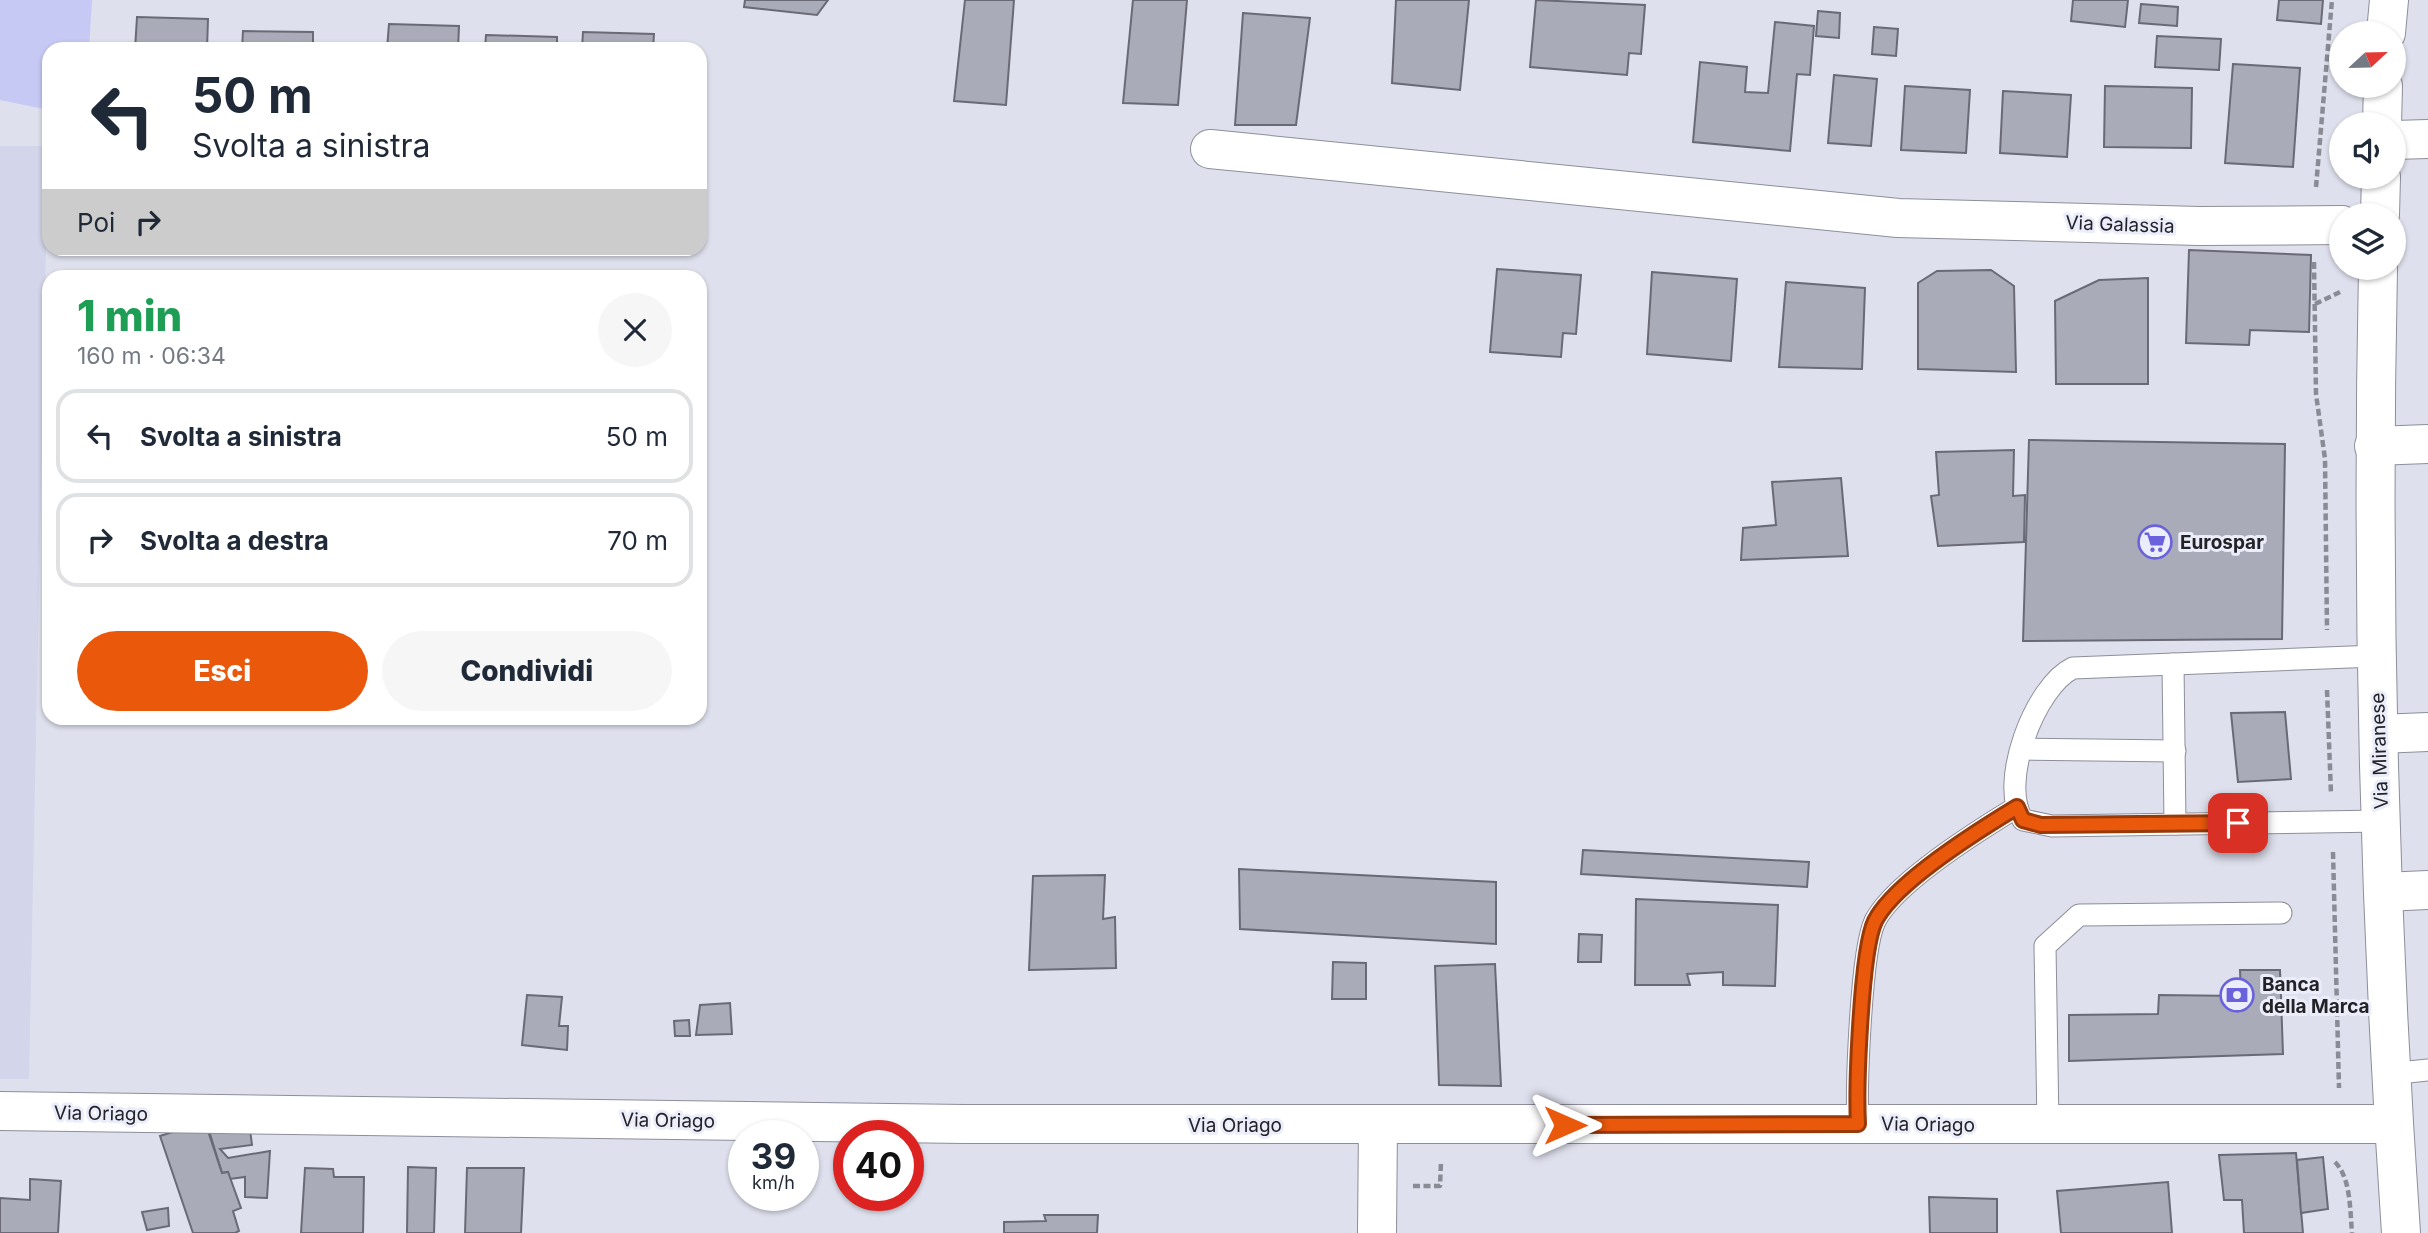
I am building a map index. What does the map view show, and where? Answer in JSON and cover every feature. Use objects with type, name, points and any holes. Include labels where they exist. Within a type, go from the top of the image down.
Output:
[{"type":"street","points":[[2387,21],[2389,0]]},
{"type":"street","points":[[2406,140],[2428,139]]},
{"type":"street","name":"Via Galassia","points":[[1210,149],[1898,218],[2199,226],[2327,225]]},
{"type":"street","name":"Via Miranese","points":[[2378,280],[2374,446],[2376,656],[2390,1074],[2401,1233]]},
{"type":"street","points":[[2374,446],[2428,444]]},
{"type":"street","points":[[2379,734],[2428,732]]},
{"type":"street","points":[[2384,892],[2428,890]]},
{"type":"street","name":"Via Oriago","points":[[0,1111],[964,1124],[2393,1124]]},
{"type":"street","points":[[1377,1233],[1378,1125]]},
{"type":"lane","points":[[2376,656],[2090,666],[2069,670],[2055,682],[2034,712],[2022,750],[2017,779],[2017,807],[2023,820],[2041,825],[2382,821]]},
{"type":"lane","points":[[2173,664],[2175,824]]},
{"type":"lane","points":[[2022,750],[2175,751]]},
{"type":"lane","points":[[1858,1124],[1857,1089],[1867,963],[1875,922],[1884,907],[1959,843],[2017,807]]},
{"type":"lane","points":[[2048,1125],[2045,946],[2079,915],[2281,914]]},
{"type":"lane","points":[[2390,1074],[2428,1070]]},
{"type":"path","points":[[2329,635],[2325,628],[2325,459],[2316,394],[2315,304],[2327,225],[2332,0]]},
{"type":"path","points":[[2315,304],[2344,290]]},
{"type":"path","points":[[1409,1186],[1440,1186],[1441,1159]]},
{"type":"path","points":[[2332,1159],[2340,1167],[2348,1193],[2352,1233]]},
{"type":"shaded area","points":[[0,0],[92,0],[89,42],[42,42],[42,109],[0,100]]},
{"type":"shaded area","points":[[0,146],[42,146],[42,256],[46,256],[45,270],[42,270],[42,441],[29,1079],[0,1079]]},
{"type":"building","points":[[745,0],[828,0],[817,15],[744,7]]},
{"type":"building","points":[[965,0],[1014,0],[1006,105],[954,101]]},
{"type":"building","points":[[1133,0],[1187,0],[1178,105],[1123,103]]},
{"type":"building","points":[[1396,0],[1469,0],[1460,90],[1392,83]]},
{"type":"building","points":[[1536,0],[1645,5],[1641,54],[1629,53],[1627,75],[1530,67]]},
{"type":"building","points":[[2073,0],[2128,0],[2125,27],[2071,21]]},
{"type":"building","points":[[2279,0],[2323,0],[2321,24],[2277,20]]},
{"type":"building","points":[[2141,4],[2178,7],[2177,26],[2139,23]]},
{"type":"building","points":[[1818,11],[1840,13],[1839,38],[1816,36]]},
{"type":"building","points":[[1243,13],[1310,18],[1296,125],[1235,125]]},
{"type":"building","points":[[137,17],[208,19],[207,42],[135,42]]},
{"type":"building","points":[[1775,22],[1814,26],[1810,75],[1797,74],[1790,151],[1693,142],[1700,62],[1747,67],[1745,92],[1768,93]]},
{"type":"building","points":[[389,24],[459,26],[458,42],[388,42]]},
{"type":"building","points":[[1874,27],[1898,29],[1896,56],[1872,54]]},
{"type":"building","points":[[243,31],[313,32],[313,42],[242,42]]},
{"type":"building","points":[[583,32],[654,34],[653,42],[582,42]]},
{"type":"building","points":[[486,35],[557,37],[557,42],[486,42]]},
{"type":"building","points":[[2157,36],[2221,39],[2219,70],[2155,67]]},
{"type":"building","points":[[2233,64],[2300,68],[2293,167],[2225,163]]},
{"type":"building","points":[[1834,75],[1877,79],[1871,146],[1828,143]]},
{"type":"building","points":[[1905,86],[1970,90],[1966,153],[1901,150]]},
{"type":"building","points":[[2105,86],[2192,88],[2191,148],[2104,147]]},
{"type":"building","points":[[2003,91],[2071,95],[2067,157],[2000,153]]},
{"type":"building","points":[[2189,250],[2311,255],[2309,332],[2250,330],[2249,345],[2186,343]]},
{"type":"building","points":[[1497,269],[1581,275],[1576,334],[1563,333],[1561,357],[1490,352]]},
{"type":"building","points":[[1991,270],[2014,286],[2016,372],[1918,369],[1918,283],[1937,271]]},
{"type":"building","points":[[1652,272],[1737,279],[1731,361],[1647,354]]},
{"type":"building","points":[[2148,278],[2148,384],[2056,384],[2055,301],[2099,280]]},
{"type":"building","points":[[1786,282],[1865,288],[1862,369],[1779,367]]},
{"type":"building","name":"Eurospar","points":[[2029,440],[2285,444],[2282,639],[2023,641]]},
{"type":"building","points":[[2014,450],[2013,496],[2025,495],[2024,542],[1938,546],[1931,496],[1939,495],[1936,452]]},
{"type":"building","points":[[1841,478],[1848,556],[1741,560],[1743,528],[1776,525],[1772,482]]},
{"type":"building","points":[[2285,712],[2291,779],[2238,782],[2231,713]]},
{"type":"building","points":[[1583,850],[1809,862],[1807,887],[1581,874]]},
{"type":"building","points":[[1239,869],[1496,882],[1496,944],[1240,929]]},
{"type":"building","points":[[1105,875],[1103,919],[1115,917],[1116,968],[1029,970],[1033,876]]},
{"type":"building","points":[[1636,899],[1778,905],[1775,986],[1723,985],[1723,972],[1687,974],[1690,985],[1635,985]]},
{"type":"building","points":[[1579,934],[1602,935],[1601,962],[1578,962]]},
{"type":"building","points":[[1333,962],[1366,963],[1366,999],[1332,999]]},
{"type":"building","points":[[1495,964],[1501,1086],[1439,1085],[1435,966]]},
{"type":"building","points":[[2240,970],[2280,970],[2283,1054],[2069,1061],[2069,1015],[2158,1014],[2159,995],[2241,996]]},
{"type":"building","points":[[527,995],[562,997],[559,1026],[568,1026],[567,1050],[522,1045]]},
{"type":"building","points":[[730,1003],[732,1034],[696,1035],[700,1005]]},
{"type":"building","points":[[689,1020],[690,1036],[675,1036],[674,1021]]},
{"type":"building","points":[[206,1121],[249,1122],[252,1145],[220,1149],[228,1158],[270,1151],[267,1198],[245,1197],[245,1177],[230,1179],[228,1172],[222,1173]]},
{"type":"building","points":[[205,1122],[222,1173],[228,1172],[241,1208],[233,1211],[239,1231],[235,1233],[193,1233],[160,1136]]},
{"type":"building","points":[[2296,1153],[2303,1233],[2244,1233],[2242,1200],[2224,1200],[2219,1155]]},
{"type":"building","points":[[2323,1157],[2328,1209],[2301,1213],[2297,1160]]},
{"type":"building","points":[[408,1167],[436,1168],[434,1233],[407,1233]]},
{"type":"building","points":[[305,1168],[333,1169],[334,1177],[364,1177],[363,1233],[301,1233]]},
{"type":"building","points":[[467,1168],[524,1168],[521,1233],[465,1233]]},
{"type":"building","points":[[30,1179],[61,1181],[58,1233],[0,1233],[0,1198],[30,1200]]},
{"type":"building","points":[[2168,1182],[2172,1233],[2061,1233],[2057,1191]]},
{"type":"building","points":[[1929,1197],[1997,1199],[1997,1233],[1930,1233]]},
{"type":"building","points":[[168,1208],[169,1226],[147,1230],[142,1212]]},
{"type":"building","points":[[1044,1215],[1098,1215],[1097,1233],[1004,1233],[1004,1222],[1046,1221]]},
{"type":"place","name":"Eurospar","points":[[2155,542]]},
{"type":"place","name":"Banca della Marca","points":[[2237,995]]},
{"type":"route","points":[[1565,1125],[1858,1124],[1857,1089],[1866,974],[1869,940],[1875,922],[1884,907],[1901,891],[1959,843],[2017,807],[2023,820],[2052,826],[2238,823]]}]
